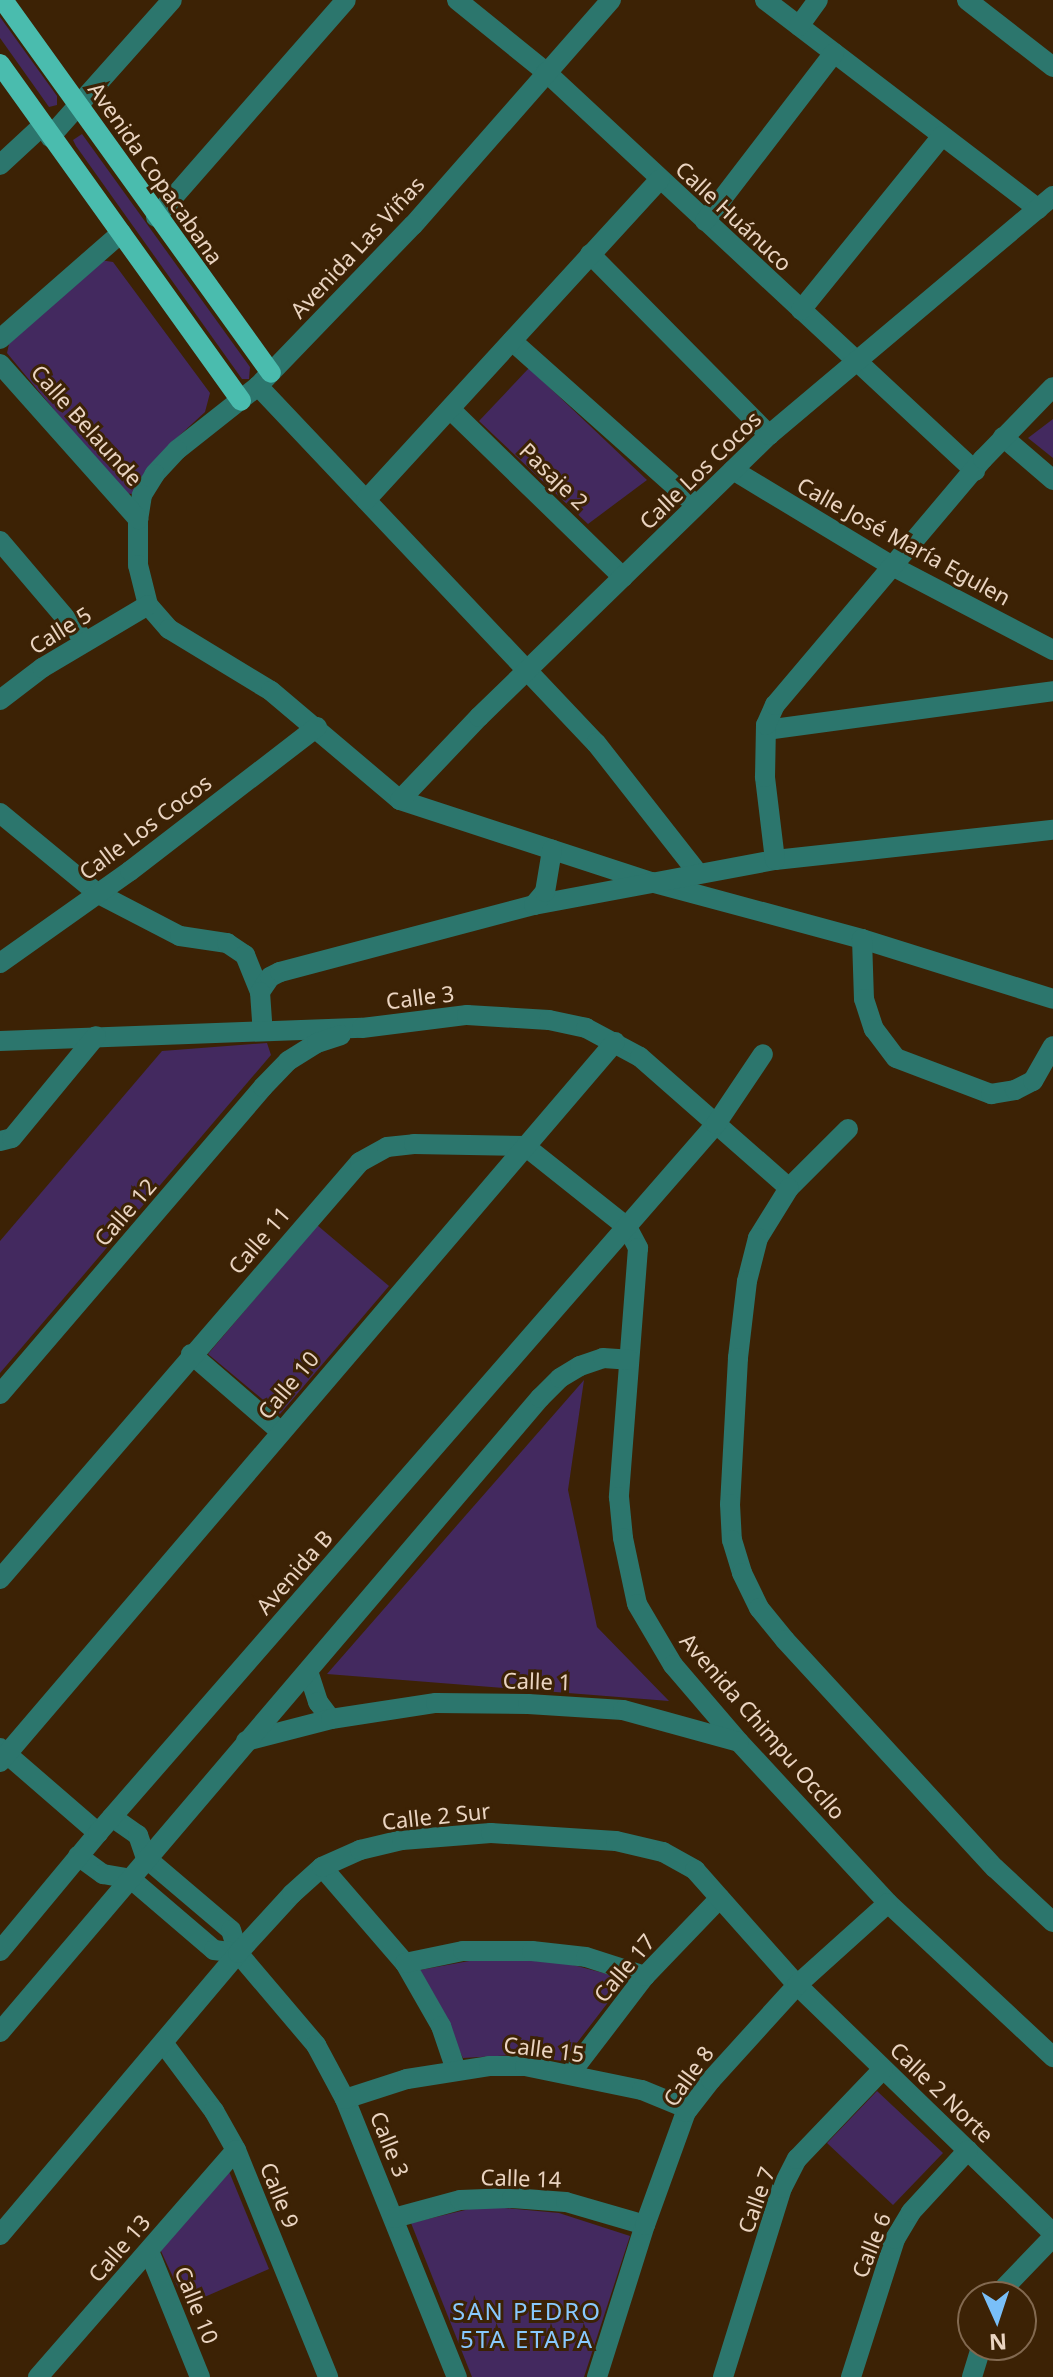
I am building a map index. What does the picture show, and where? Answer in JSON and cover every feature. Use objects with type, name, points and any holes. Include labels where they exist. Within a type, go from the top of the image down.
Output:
[{"type":"main road","name":"Avenida Copacabana","points":[[3,0],[156,217],[264,380]]},
{"type":"main road","points":[[0,64],[241,401]]},
{"type":"street","points":[[0,165],[79,105],[172,0]]},
{"type":"street","points":[[156,217],[346,0]]},
{"type":"street","name":"Calle Huánuco","points":[[457,0],[546,72],[975,471]]},
{"type":"street","name":"Avenida Las Viñas","points":[[148,605],[138,565],[138,519],[142,495],[155,474],[177,450],[264,380],[413,225],[611,0]]},
{"type":"street","points":[[765,0],[942,136],[1046,203]]},
{"type":"street","points":[[799,26],[818,0]]},
{"type":"street","points":[[967,0],[1053,67]]},
{"type":"street","points":[[705,221],[834,53]]},
{"type":"street","points":[[801,310],[942,136]]},
{"type":"street","points":[[366,500],[660,179]]},
{"type":"street","name":"Calle Los Cocos","points":[[400,800],[527,670],[769,435],[1046,203]]},
{"type":"street","points":[[0,339],[121,233]]},
{"type":"street","points":[[590,254],[769,435]]},
{"type":"street","points":[[512,341],[696,505]]},
{"type":"street","name":"Calle Belaunde","points":[[0,364],[138,519]]},
{"type":"street","points":[[264,380],[366,500],[636,790],[698,873]]},
{"type":"street","points":[[775,860],[765,777],[766,730],[775,705],[1003,437],[1053,387]]},
{"type":"street","name":"Pasaje 2","points":[[451,410],[623,577]]},
{"type":"street","points":[[1003,437],[1053,480]]},
{"type":"street","name":"Calle José María Egulen","points":[[733,470],[894,567],[1053,650]]},
{"type":"street","points":[[0,541],[85,641]]},
{"type":"street","points":[[148,605],[169,629],[271,691],[400,800],[651,882],[862,939],[1053,999]]},
{"type":"street","name":"Calle 5","points":[[0,700],[85,641],[148,605]]},
{"type":"street","points":[[766,730],[1053,691]]},
{"type":"street","name":"Calle Los Cocos","points":[[0,963],[317,727]]},
{"type":"street","points":[[0,813],[97,893],[180,936],[203,937],[245,955],[253,968],[271,1031],[288,1061]]},
{"type":"street","points":[[260,992],[270,977],[280,972],[534,905],[775,860],[1053,830]]},
{"type":"street","points":[[534,905],[545,892],[552,850]]},
{"type":"street","points":[[862,939],[864,999],[874,1029],[896,1058],[991,1094],[1015,1090],[1033,1081],[1053,1046]]},
{"type":"street","name":"Calle 3","points":[[0,1041],[362,1028],[467,1015],[514,1016],[586,1028],[640,1057],[789,1188]]},
{"type":"street","name":"Calle 12","points":[[0,1394],[288,1061],[317,1043],[362,1028]]},
{"type":"street","points":[[0,1141],[12,1138],[96,1036]]},
{"type":"street","name":"Calle 10","points":[[2,1755],[615,1042]]},
{"type":"street","points":[[525,1146],[627,1227],[716,1124],[763,1054]]},
{"type":"street","points":[[848,1129],[789,1188],[758,1238],[747,1281],[738,1358],[730,1504],[732,1540],[742,1573],[759,1608],[785,1640],[995,1868],[1053,1922]]},
{"type":"street","name":"Calle 11","points":[[0,1579],[191,1354],[360,1162],[387,1147],[414,1144],[525,1146]]},
{"type":"street","name":"Avenida Chimpu Occllo","points":[[627,1227],[638,1248],[619,1497],[623,1538],[637,1604],[673,1665],[739,1742],[888,1903],[1053,2057]]},
{"type":"street","name":"Avenida B","points":[[0,1951],[78,1856],[627,1227]]},
{"type":"street","points":[[191,1354],[280,1431]]},
{"type":"street","points":[[0,2032],[550,1388],[580,1366],[603,1358],[629,1360]]},
{"type":"street","points":[[308,1671],[318,1702],[331,1719]]},
{"type":"street","name":"Calle 1","points":[[246,1741],[331,1719],[436,1703],[528,1704],[623,1710],[739,1742]]},
{"type":"street","name":"Calle 3","points":[[2,1755],[105,1825],[138,1835],[146,1858],[231,1930],[238,1953],[316,2045],[345,2099],[457,2377]]},
{"type":"street","name":"Calle 2 Sur","points":[[0,2235],[238,1953],[292,1894],[322,1867],[360,1850],[402,1840],[491,1833],[616,1841],[663,1852],[695,1870],[797,1985]]},
{"type":"street","name":"Calle 3","points":[[78,1856],[103,1874],[131,1879],[214,1950],[238,1953]]},
{"type":"street","points":[[322,1867],[405,1963],[441,2026],[456,2070]]},
{"type":"street","name":"Calle 17","points":[[570,2074],[645,1976],[720,1898]]},
{"type":"street","name":"Calle 8","points":[[597,2377],[645,2225],[688,2109],[797,1985],[888,1903]]},
{"type":"street","points":[[405,1963],[463,1951],[532,1951],[586,1957],[645,1976]]},
{"type":"street","name":"Calle 2 Norte","points":[[797,1985],[1053,2235]]},
{"type":"street","name":"Calle 9","points":[[164,2044],[214,2111],[236,2150],[328,2377]]},
{"type":"street","name":"Calle 15","points":[[345,2099],[407,2079],[456,2070],[525,2066],[642,2090],[688,2109]]},
{"type":"street","name":"Calle 7","points":[[723,2377],[782,2188],[797,2159],[883,2069]]},
{"type":"street","name":"Calle 13","points":[[38,2377],[236,2150]]},
{"type":"street","name":"Calle 6","points":[[851,2377],[895,2239],[911,2212],[968,2150]]},
{"type":"street","name":"Calle 14","points":[[394,2218],[460,2200],[512,2198],[566,2202],[645,2225]]},
{"type":"street","points":[[1011,2281],[1053,2235]]},
{"type":"street","name":"Calle 10","points":[[149,2251],[200,2377]]},
{"type":"street","points":[[57,2355],[66,2377]]},
{"type":"shaded area","points":[[0,17],[57,96],[57,105],[49,107],[0,38]]},
{"type":"shaded area","points":[[82,134],[250,367],[249,379],[242,379],[76,146],[73,140]]},
{"type":"shaded area","points":[[100,260],[113,262],[210,393],[205,412],[168,446],[132,494],[123,493],[7,353],[9,344]]},
{"type":"shaded area","points":[[529,368],[647,480],[588,524],[479,421]]},
{"type":"shaded area","points":[[1053,419],[1053,458],[1028,438]]},
{"type":"shaded area","points":[[267,1043],[271,1055],[0,1373],[0,1241],[162,1051]]},
{"type":"shaded area","points":[[317,1225],[389,1286],[280,1414],[208,1354]]},
{"type":"shaded area","points":[[584,1380],[568,1490],[597,1627],[669,1701],[327,1674]]},
{"type":"shaded area","points":[[480,1959],[562,1962],[626,1979],[563,2061],[515,2055],[463,2058],[420,1970]]},
{"type":"shaded area","points":[[877,2091],[943,2153],[893,2205],[827,2143]]},
{"type":"shaded area","points":[[228,2169],[269,2269],[186,2305],[160,2249]]},
{"type":"shaded area","points":[[482,2206],[559,2213],[630,2236],[584,2377],[472,2377],[411,2223]]},
{"type":"district","name":"SAN PEDRO 5TA ETAPA","points":[[527,2325]]}]
